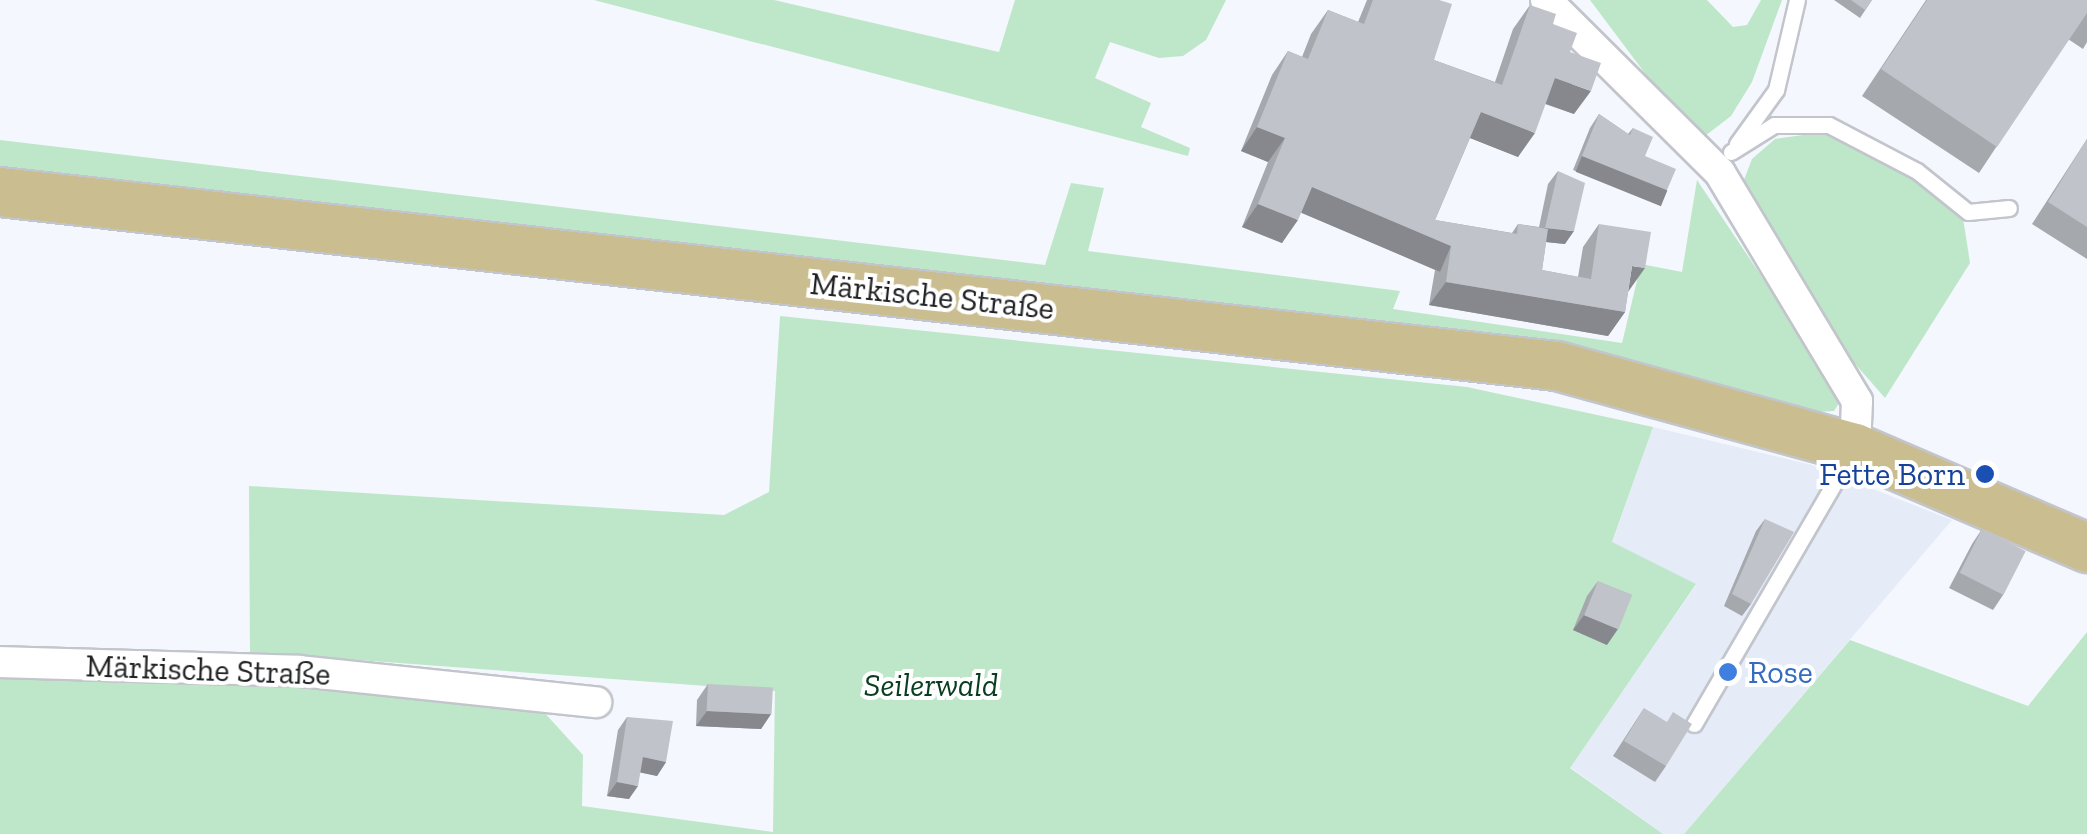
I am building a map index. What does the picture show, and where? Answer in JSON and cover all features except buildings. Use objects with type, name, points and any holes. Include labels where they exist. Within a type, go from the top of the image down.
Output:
[{"type":"main road","name":"Märkische Straße","points":[[0,192],[1558,366],[1855,448],[2087,548]]},
{"type":"street","points":[[1546,0],[1726,163],[1857,401],[1855,448]]},
{"type":"street","name":"Märkische Straße","points":[[0,662],[299,671],[596,702]]},
{"type":"lane","points":[[1726,163],[1776,90],[1797,0]]},
{"type":"lane","points":[[1726,163],[1774,125],[1828,125],[1916,171],[1968,212],[2008,208]]},
{"type":"lane","points":[[1694,724],[1855,448]]},
{"type":"shaded area","points":[[1653,427],[1812,465],[1952,520],[1684,834],[1663,834],[1570,767],[1696,585],[1612,543]]},
{"type":"green space","points":[[594,0],[774,0],[999,52],[1015,0],[1226,0],[1206,40],[1183,56],[1159,58],[1110,42],[1095,78],[1151,103],[1141,127],[1190,148],[1188,156]]},
{"type":"green space","points":[[1590,0],[1707,0],[1733,27],[1747,25],[1761,0],[1782,0],[1752,82],[1731,116],[1705,136],[1686,128]]},
{"type":"green space","points":[[1817,133],[1851,141],[1910,175],[1963,218],[1970,263],[1885,398],[1821,325],[1742,185],[1752,159],[1775,139]]},
{"type":"green space","points":[[0,140],[1045,265],[1071,183],[1104,188],[1088,251],[1400,291],[1393,309],[1622,343],[1641,264],[1682,272],[1697,180],[1839,392],[1839,403],[1834,411],[1816,412],[1565,356],[0,168]]},
{"type":"green space","name":"Seilerwald","points":[[780,316],[1467,387],[1653,427],[1612,542],[1696,584],[1570,768],[1663,834],[0,834],[0,675],[309,682],[542,710],[583,755],[582,806],[773,832],[775,691],[250,652],[249,486],[724,515],[769,492]]},
{"type":"green space","points":[[2087,632],[2087,834],[1684,834],[1850,640],[2028,706]]},
{"type":"place","name":"Fette Born","points":[[1985,474]]},
{"type":"place","name":"Rose","points":[[1728,672]]}]
